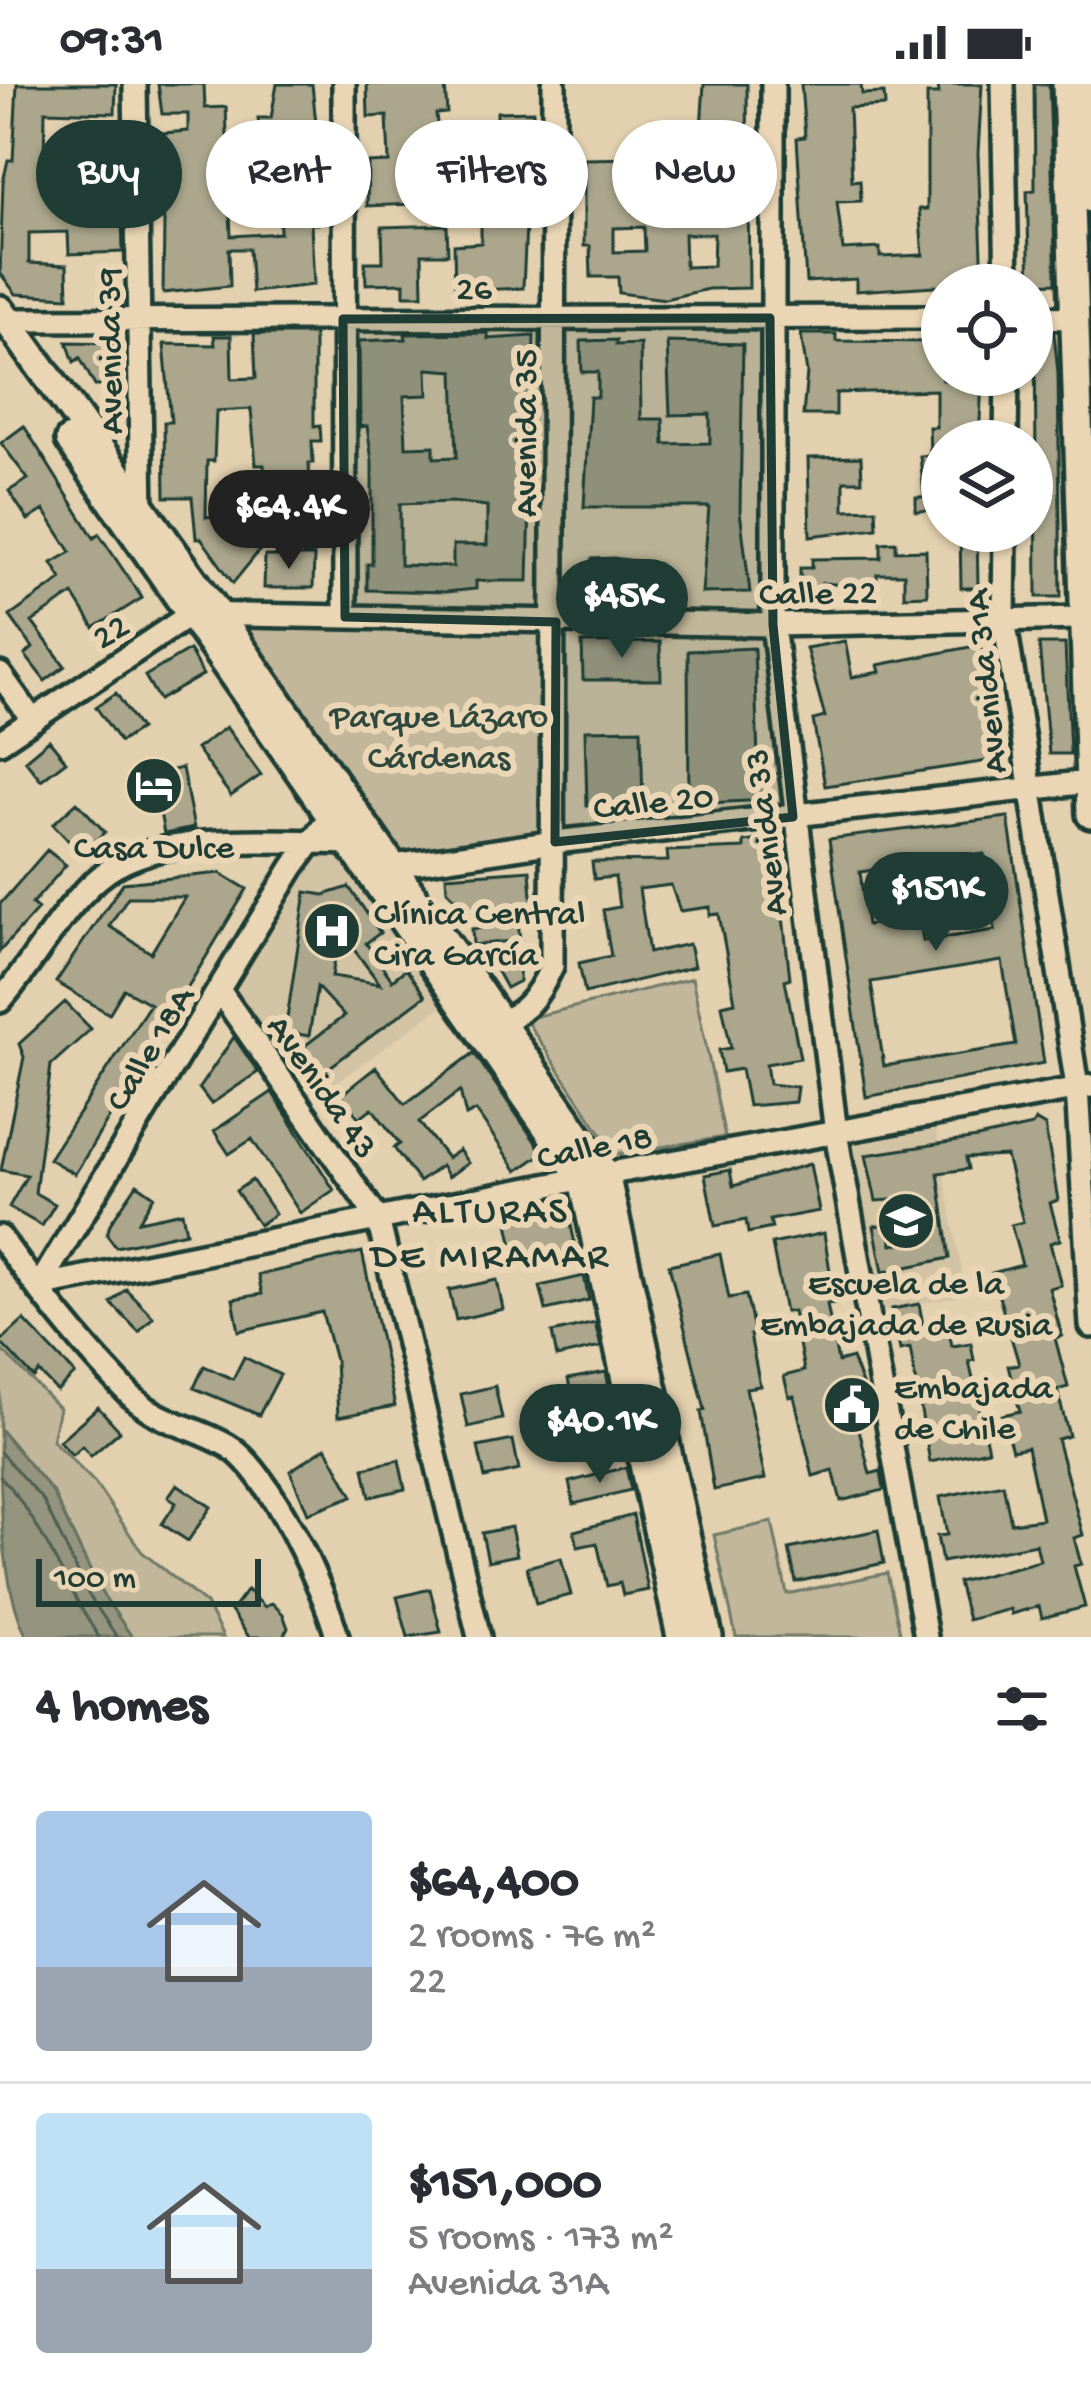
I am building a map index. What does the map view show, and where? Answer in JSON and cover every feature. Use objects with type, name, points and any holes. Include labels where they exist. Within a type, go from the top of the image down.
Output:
[{"type":"main road","points":[[1067,84],[1091,814]]},
{"type":"main road","points":[[1087,84],[1091,198]]},
{"type":"main road","points":[[2,322],[142,508],[205,615],[594,1176],[708,1637]]},
{"type":"main road","points":[[2,322],[143,545],[205,615]]},
{"type":"main road","points":[[336,808],[347,843],[379,868]]},
{"type":"main road","points":[[594,1176],[681,1637]]},
{"type":"street","name":"Avenida 39","points":[[135,84],[143,545]]},
{"type":"street","points":[[344,84],[345,617]]},
{"type":"street","name":"Avenida 35","points":[[491,1025],[536,1002],[551,965],[556,622],[554,84]]},
{"type":"street","name":"Avenida 33","points":[[773,84],[773,625],[793,817],[836,1133],[926,1637]]},
{"type":"street","points":[[1003,84],[1007,264]]},
{"type":"street","name":"26","points":[[2,322],[921,317]]},
{"type":"street","points":[[1053,318],[1072,318]]},
{"type":"street","name":"Avenida 31A","points":[[1005,552],[1004,618],[1028,787],[1084,1086],[1091,1326]]},
{"type":"street","points":[[205,615],[556,622]]},
{"type":"street","name":"22","points":[[0,742],[205,615]]},
{"type":"street","name":"Calle 22","points":[[556,622],[773,625],[1081,618]]},
{"type":"street","points":[[0,674],[32,718]]},
{"type":"street","name":"Calle 20","points":[[379,868],[555,842],[1089,782]]},
{"type":"street","points":[[310,842],[336,808]]},
{"type":"street","points":[[0,1001],[108,870],[135,857],[212,842],[347,843]]},
{"type":"street","name":"Calle 18A","points":[[39,1286],[310,842]]},
{"type":"street","name":"Avenida 43","points":[[219,990],[378,1219],[479,1637]]},
{"type":"street","name":"Calle 18","points":[[39,1286],[594,1176],[1084,1086]]},
{"type":"street","points":[[0,1237],[131,1396],[170,1426],[229,1446],[244,1460],[292,1530],[337,1637]]},
{"type":"highlighted area","points":[[770,318],[773,625],[793,817],[555,842],[556,622],[345,617],[343,319]]},
{"type":"shaded area","name":"Clínica Central Cira García","points":[[310,842],[347,843],[456,996],[301,1108],[219,990]]},
{"type":"shaded area","name":"Escuela de la Embajada de Rusia","points":[[936,1130],[966,1295],[876,1312],[846,1146]]},
{"type":"green space","name":"Parque Lázaro Cárdenas","points":[[218,618],[556,622],[555,842],[393,864],[605,1174],[708,1637],[683,1637],[583,1179]]},
{"type":"green space","points":[[692,978],[725,1137],[615,1154],[525,1019]]},
{"type":"green space","points":[[0,1348],[59,1408],[52,1440],[95,1483],[142,1552],[206,1604],[223,1637],[132,1637],[99,1589],[53,1493],[0,1429]]},
{"type":"green space","points":[[772,1522],[787,1594],[887,1573],[901,1637],[736,1637],[714,1535]]},
{"type":"water","points":[[0,1429],[53,1493],[99,1589],[132,1637],[27,1637],[7,1564]]},
{"type":"building","points":[[17,84],[116,84],[115,113],[45,111],[45,120],[36,120],[36,228],[122,228],[123,252],[69,254],[68,232],[29,233],[29,263],[67,265],[68,297],[16,294],[0,273],[3,182],[8,160],[13,160]]},
{"type":"building","points":[[158,84],[204,84],[205,108],[226,107],[227,120],[206,120],[206,228],[231,228],[231,236],[311,228],[314,285],[252,292],[249,249],[229,249],[230,286],[163,293],[164,228],[182,228],[182,131],[188,131],[188,114],[162,114]]},
{"type":"building","points":[[277,84],[312,84],[316,120],[258,120],[271,118]]},
{"type":"building","points":[[367,84],[445,84],[447,113],[436,114],[437,120],[395,120],[395,205],[371,206],[371,163],[389,162],[387,116],[368,117]]},
{"type":"building","points":[[704,84],[747,84],[747,120],[702,120]]},
{"type":"building","points":[[801,84],[861,84],[862,94],[884,93],[885,106],[849,108],[852,181],[860,180],[861,201],[837,202],[843,250],[880,248],[880,257],[923,255],[919,209],[927,209],[927,94],[939,94],[938,84],[982,84],[978,153],[982,264],[921,264],[921,287],[856,291],[856,279],[806,282],[797,138],[805,137]]},
{"type":"building","points":[[1034,84],[1049,84],[1056,283],[1053,264],[1029,264],[1027,191],[1035,190]]},
{"type":"building","points":[[533,111],[533,120],[497,120],[497,112]]},
{"type":"building","points":[[612,158],[614,252],[645,251],[644,228],[748,228],[749,288],[708,289],[665,299],[619,293],[618,277],[591,277],[590,246],[584,246],[588,159]],"holes":[[[684,234],[714,234],[713,266],[685,267]]]},
{"type":"building","points":[[382,227],[447,228],[448,254],[422,254],[423,295],[404,295],[404,283],[366,284],[365,262],[383,262]]},
{"type":"building","points":[[481,228],[526,228],[523,288],[455,291],[454,245],[481,243]]},
{"type":"building","points":[[488,333],[488,339],[534,336],[528,581],[476,581],[476,589],[446,592],[367,590],[367,564],[372,564],[372,461],[367,426],[360,427],[359,341],[406,339],[405,334]],"holes":[[[427,369],[454,371],[457,457],[434,458],[434,446],[406,447],[404,396],[428,395]],[[400,504],[487,506],[487,545],[453,545],[453,567],[400,565]]]},
{"type":"building","points":[[1054,333],[1061,597],[1037,597],[1037,552],[1053,552],[1053,420],[1036,420],[1035,396],[1053,396]]},
{"type":"building","points":[[254,334],[314,334],[314,426],[320,425],[321,441],[312,441],[311,513],[266,515],[264,465],[256,465],[251,409],[216,411],[214,461],[207,461],[206,517],[238,513],[241,543],[264,545],[233,583],[201,538],[196,538],[192,497],[165,497],[164,422],[171,422],[164,344],[215,345],[214,336],[231,336],[232,379],[256,378]]},
{"type":"building","points":[[801,334],[836,334],[836,341],[921,342],[921,390],[836,393],[836,415],[803,415],[807,373]]},
{"type":"building","points":[[616,340],[616,345],[640,344],[641,419],[663,419],[664,444],[710,443],[710,414],[670,415],[667,342],[743,344],[740,511],[750,592],[702,593],[709,507],[584,507],[590,397],[598,397],[598,372],[582,372],[581,341]]},
{"type":"building","points":[[67,342],[118,343],[118,386],[95,386],[80,358],[74,362]]},
{"type":"building","points":[[936,396],[981,396],[980,420],[936,420]]},
{"type":"building","points":[[24,426],[94,538],[99,534],[142,598],[94,628],[73,594],[32,622],[65,666],[45,681],[25,655],[33,648],[10,616],[62,579],[52,563],[71,552],[44,510],[28,520],[9,491],[28,479],[1,443]]},
{"type":"building","points":[[861,457],[862,481],[844,481],[844,510],[876,509],[877,528],[810,536],[808,458]]},
{"type":"building","points":[[896,542],[896,551],[926,552],[927,595],[904,596],[904,574],[877,574],[877,588],[822,583],[822,590],[800,590],[800,568],[812,568],[812,559],[881,558],[881,543]]},
{"type":"building","points":[[960,552],[977,552],[978,588],[961,588]]},
{"type":"building","points":[[265,556],[314,556],[313,588],[264,588]]},
{"type":"building","points":[[592,559],[659,564],[660,591],[592,588]]},
{"type":"building","points":[[845,641],[852,677],[880,672],[878,665],[980,645],[1001,759],[825,786],[813,720],[825,717],[806,648]]},
{"type":"building","points":[[660,642],[661,680],[583,680],[582,643]]},
{"type":"building","points":[[1039,644],[1065,644],[1070,754],[1049,754]]},
{"type":"building","points":[[754,648],[758,758],[764,758],[766,800],[689,804],[688,651]]},
{"type":"building","points":[[189,650],[203,675],[159,700],[145,676]]},
{"type":"building","points":[[116,693],[140,729],[120,742],[96,707]]},
{"type":"building","points":[[226,727],[261,775],[231,796],[196,749]]},
{"type":"building","points":[[641,729],[643,804],[587,806],[585,730]]},
{"type":"building","points":[[49,740],[66,761],[41,780],[25,760]]},
{"type":"building","points":[[182,768],[194,828],[164,834],[153,774]]},
{"type":"building","points":[[77,802],[105,832],[81,854],[53,824]]},
{"type":"building","points":[[1008,817],[1044,1063],[866,1097],[829,839]],"holes":[[[984,854],[995,930],[923,941],[920,917],[867,925],[860,872]],[[1002,961],[1016,1045],[884,1066],[871,982]]]},
{"type":"building","points":[[774,838],[790,978],[785,980],[800,1058],[766,1064],[769,1084],[797,1087],[795,1102],[748,1106],[741,1069],[723,1072],[719,1050],[731,1048],[722,1005],[735,1002],[719,914],[710,915],[710,907],[680,911],[671,885],[639,889],[649,953],[689,944],[694,967],[585,993],[579,963],[611,956],[603,910],[619,907],[615,877],[594,879],[592,862],[668,861],[667,851],[744,848],[744,842]]},
{"type":"building","points":[[47,850],[66,865],[32,904],[38,909],[0,951],[0,904]]},
{"type":"building","points":[[530,870],[533,911],[517,913],[520,940],[473,945],[472,929],[486,928],[447,890],[446,876]]},
{"type":"building","points":[[220,873],[247,889],[75,1174],[49,1159],[150,1004],[124,989],[109,1014],[56,982],[123,883]],"holes":[[[128,897],[185,897],[151,953],[109,926]]]},
{"type":"building","points":[[349,887],[380,933],[366,943],[379,962],[392,980],[406,969],[425,996],[314,1079],[294,1054],[344,1016],[317,987],[309,1036],[285,1032],[306,892],[324,895]],"holes":[[[340,931],[380,984],[332,976]]]},
{"type":"building","points":[[520,944],[519,981],[506,988],[491,961]]},
{"type":"building","points":[[65,1002],[91,1029],[51,1065],[35,1193],[55,1204],[42,1226],[9,1207],[27,1175],[1,1170],[24,1057],[19,1044]]},
{"type":"building","points":[[234,1037],[258,1072],[211,1104],[199,1088]]},
{"type":"building","points":[[474,1053],[543,1153],[517,1171],[476,1111],[466,1116],[460,1091],[419,1122],[447,1158],[459,1150],[468,1163],[448,1177],[441,1166],[419,1182],[394,1148],[400,1144],[372,1108],[359,1118],[341,1095],[376,1067],[405,1104]]},
{"type":"building","points":[[272,1092],[334,1190],[300,1213],[252,1139],[229,1154],[214,1131]]},
{"type":"building","points":[[1035,1120],[1045,1126],[1058,1200],[1050,1203],[1060,1240],[1050,1243],[1061,1285],[1049,1288],[1062,1336],[1055,1338],[1068,1387],[1057,1390],[1069,1436],[1057,1439],[1083,1535],[1074,1538],[1081,1564],[1074,1566],[1085,1607],[1042,1618],[1039,1606],[1011,1614],[1010,1609],[968,1620],[958,1582],[1040,1561],[1036,1544],[942,1562],[937,1536],[947,1535],[940,1497],[1003,1484],[1011,1523],[1042,1519],[1027,1447],[1012,1450],[1002,1415],[1020,1411],[1008,1366],[1019,1364],[992,1273],[1022,1265],[1011,1225],[1023,1222],[1006,1156],[966,1158],[968,1169],[938,1173],[950,1258],[883,1272],[874,1226],[888,1224],[892,1245],[930,1238],[923,1198],[876,1201],[866,1155],[977,1138],[1032,1126]]},
{"type":"building","points":[[810,1164],[819,1211],[770,1220],[772,1228],[748,1233],[746,1220],[715,1226],[705,1175],[730,1170],[733,1186]]},
{"type":"building","points":[[252,1180],[275,1214],[259,1225],[236,1191]]},
{"type":"building","points":[[137,1184],[154,1196],[139,1221],[182,1212],[186,1232],[116,1247],[107,1235],[110,1224]]},
{"type":"building","points":[[568,1210],[576,1249],[516,1261],[508,1223]]},
{"type":"building","points":[[824,1233],[835,1303],[827,1304],[838,1362],[852,1358],[863,1387],[869,1413],[856,1417],[870,1474],[881,1471],[884,1490],[841,1501],[833,1470],[813,1476],[794,1396],[789,1397],[784,1376],[804,1371],[793,1311],[785,1312],[772,1244]]},
{"type":"building","points":[[362,1252],[395,1406],[338,1417],[335,1360],[322,1312],[239,1331],[233,1299],[262,1294],[258,1275]]},
{"type":"building","points":[[720,1254],[729,1298],[746,1295],[755,1334],[750,1335],[760,1386],[746,1388],[765,1479],[714,1490],[701,1411],[705,1410],[669,1265]]},
{"type":"building","points":[[584,1276],[589,1300],[546,1310],[540,1286]]},
{"type":"building","points":[[497,1280],[503,1309],[456,1320],[449,1290]]},
{"type":"building","points":[[126,1289],[153,1317],[139,1332],[111,1303]]},
{"type":"building","points":[[919,1304],[924,1330],[948,1325],[952,1346],[971,1343],[974,1360],[969,1361],[988,1450],[930,1462],[910,1348],[900,1350],[892,1309]]},
{"type":"building","points":[[24,1320],[75,1374],[57,1391],[39,1372],[34,1378],[0,1342]]},
{"type":"building","points":[[595,1323],[601,1347],[557,1357],[552,1333]]},
{"type":"building","points":[[244,1357],[280,1375],[259,1415],[194,1388],[204,1366],[233,1379]]},
{"type":"building","points":[[606,1372],[611,1398],[601,1400],[612,1450],[571,1458],[564,1422],[577,1419],[568,1379]]},
{"type":"building","points":[[495,1386],[502,1419],[468,1427],[461,1394]]},
{"type":"building","points":[[98,1407],[120,1431],[91,1456],[82,1446],[72,1455],[59,1441]]},
{"type":"building","points":[[513,1440],[519,1470],[485,1478],[478,1447]]},
{"type":"building","points":[[326,1447],[353,1496],[308,1513],[290,1471]]},
{"type":"building","points":[[399,1460],[405,1489],[370,1497],[364,1468]]},
{"type":"building","points":[[626,1467],[631,1490],[574,1504],[569,1482]]},
{"type":"building","points":[[177,1484],[211,1507],[188,1541],[162,1524],[176,1503],[168,1497]]},
{"type":"building","points":[[633,1515],[648,1590],[623,1595],[620,1583],[607,1586],[597,1543],[578,1547],[574,1531]]},
{"type":"building","points":[[511,1527],[517,1555],[488,1561],[482,1533]]},
{"type":"building","points":[[878,1530],[884,1563],[796,1582],[789,1549]]},
{"type":"building","points":[[561,1558],[571,1595],[536,1604],[527,1567]]},
{"type":"building","points":[[430,1589],[441,1632],[408,1637],[397,1597]]},
{"type":"building","points":[[247,1590],[265,1607],[272,1603],[283,1614],[288,1628],[283,1637],[249,1637],[231,1611]]},
{"type":"place","name":"Casa Dulce","points":[[154,786]]},
{"type":"place","name":"Clínica Central Cira García","points":[[332,931]]},
{"type":"place","name":"Escuela de la Embajada de Rusia","points":[[906,1221]]},
{"type":"place","name":"Embajada de Chile","points":[[852,1405]]},
{"type":"district","name":"ALTURAS DE MIRAMAR","points":[[491,1230]]}]
